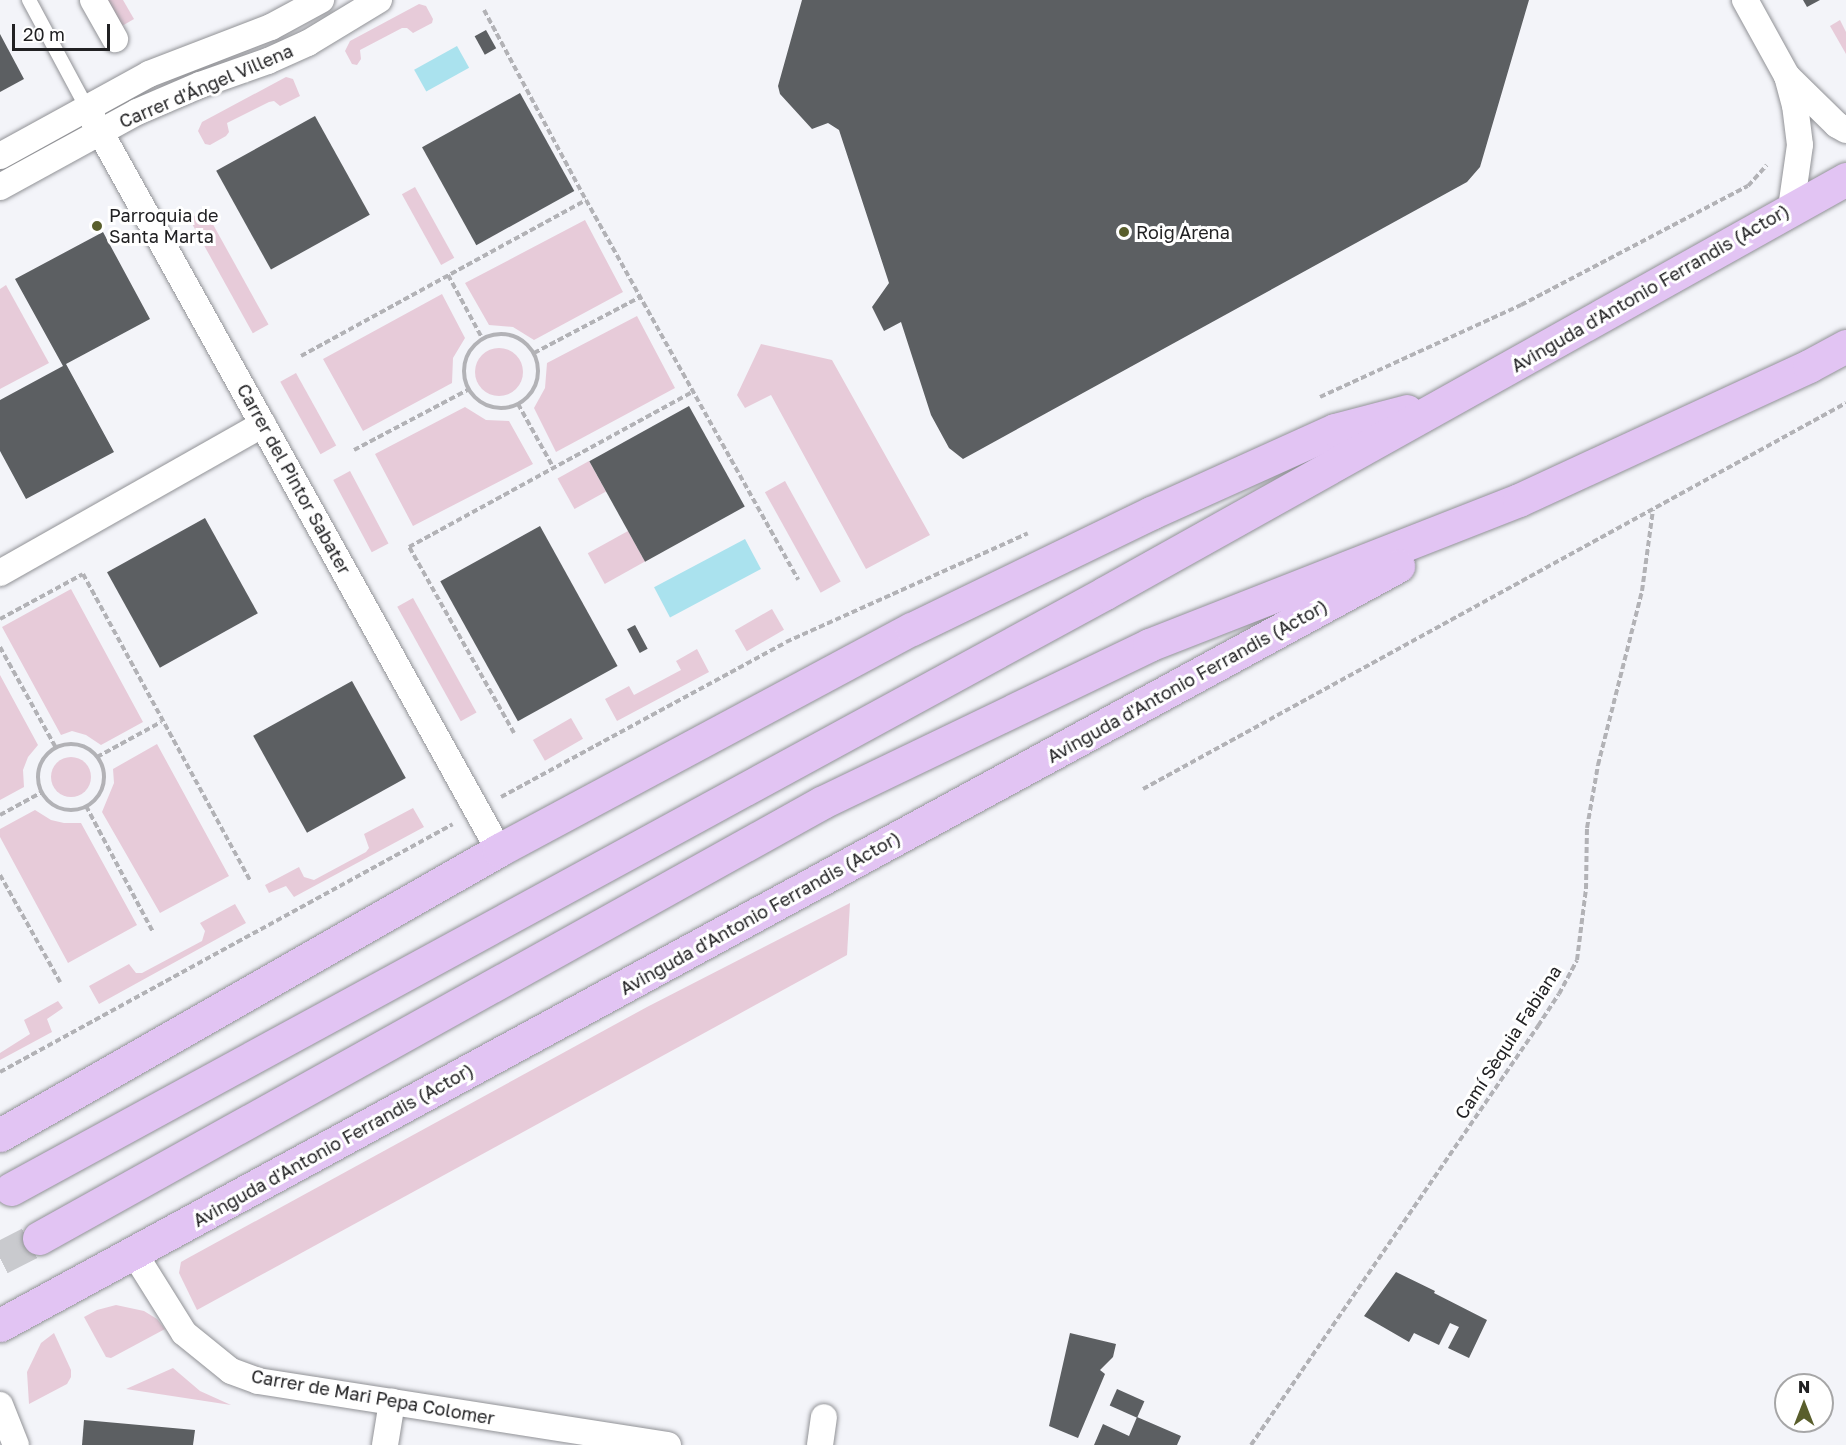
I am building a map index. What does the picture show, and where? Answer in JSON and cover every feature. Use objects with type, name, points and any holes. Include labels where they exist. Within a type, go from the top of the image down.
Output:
[{"type":"main road","name":"Avinguda d'Antonio Ferrandis (Actor)","points":[[11,1189],[1094,599],[1455,399],[1846,178]]},
{"type":"main road","name":"Avinguda d'Antonio Ferrandis (Actor)","points":[[39,1238],[823,802],[1149,645],[1519,500],[1809,366],[1846,346]]},
{"type":"main road","name":"Avinguda d'Antonio Ferrandis (Actor)","points":[[0,1135],[499,850],[912,629],[1151,513],[1335,430],[1455,399]]},
{"type":"main road","name":"Avinguda d'Antonio Ferrandis (Actor)","points":[[0,1325],[1519,500]]},
{"type":"street","points":[[93,0],[115,39]]},
{"type":"street","name":"Carrer d'Ángel Villena","points":[[0,156],[149,74],[271,27],[321,0]]},
{"type":"street","name":"Carrer d'Ángel Villena","points":[[0,187],[101,131],[163,100],[268,61],[308,43],[379,0]]},
{"type":"street","points":[[1745,0],[1787,76],[1795,105],[1800,145],[1791,208]]},
{"type":"street","points":[[1787,76],[1837,125],[1846,130]]},
{"type":"street","name":"Carrer del Pintor Sabater","points":[[87,108],[499,850]]},
{"type":"street","points":[[0,573],[263,424]]},
{"type":"street","name":"Carrer de Mari Pepa Colomer","points":[[134,1253],[184,1334],[231,1371],[258,1381],[657,1444]]},
{"type":"street","points":[[386,1445],[392,1402]]},
{"type":"street","points":[[0,1406],[16,1445]]},
{"type":"street","points":[[820,1445],[824,1418]]},
{"type":"lane","points":[[29,0],[87,108]]},
{"type":"path","points":[[484,10],[586,200],[798,580]]},
{"type":"path","points":[[301,356],[586,200]]},
{"type":"path","points":[[448,276],[482,338]]},
{"type":"path","points":[[534,353],[640,297]]},
{"type":"path","points":[[505,333],[522,340],[534,353],[538,364],[534,388],[518,404],[505,408],[493,407],[481,402],[469,389],[464,370],[466,357],[482,338],[505,333]]},
{"type":"path","points":[[354,450],[469,389]]},
{"type":"path","points":[[514,734],[409,547],[692,392]]},
{"type":"path","points":[[1143,789],[1846,403]]},
{"type":"path","points":[[518,404],[553,467]]},
{"type":"path","name":"Camí Sèquia Fabiana","points":[[1251,1445],[1554,1002],[1576,960],[1586,889],[1587,828],[1598,765],[1642,591],[1653,510]]},
{"type":"path","points":[[0,619],[83,574],[161,722],[250,880]]},
{"type":"path","points":[[0,646],[56,748]]},
{"type":"path","points":[[97,757],[161,722]]},
{"type":"path","points":[[67,744],[78,744],[97,757],[104,778],[96,799],[86,806],[76,809],[56,807],[42,792],[38,772],[41,762],[56,748],[67,744]]},
{"type":"path","points":[[0,815],[42,792]]},
{"type":"path","points":[[86,806],[153,932]]},
{"type":"path","points":[[0,1072],[462,819]]},
{"type":"path","points":[[0,875],[60,982]]},
{"type":"shaded area","points":[[108,0],[123,0],[134,19],[122,26]]},
{"type":"shaded area","points":[[419,4],[426,6],[433,19],[432,23],[413,33],[407,28],[402,28],[360,50],[361,59],[357,65],[352,64],[345,51],[350,41]]},
{"type":"shaded area","points":[[1840,20],[1846,32],[1846,54],[1830,26]]},
{"type":"shaded area","points":[[286,77],[293,79],[300,96],[280,106],[274,101],[269,102],[227,123],[229,132],[226,136],[210,145],[205,144],[198,131],[202,122]]},
{"type":"shaded area","points":[[415,187],[454,258],[441,265],[402,194]]},
{"type":"shaded area","points":[[205,210],[269,325],[253,333],[189,219]]},
{"type":"shaded area","points":[[585,220],[623,292],[534,340],[513,327],[489,325],[465,283]]},
{"type":"shaded area","points":[[6,285],[49,363],[0,389],[0,289]]},
{"type":"shaded area","points":[[442,294],[465,338],[453,358],[452,383],[363,431],[323,359]]},
{"type":"shaded area","points":[[637,316],[675,388],[556,452],[534,408],[545,388],[547,363]]},
{"type":"shaded area","points":[[761,344],[832,360],[930,535],[866,569],[771,395],[745,408],[737,395]]},
{"type":"shaded area","points":[[499,348],[516,355],[523,372],[516,389],[499,396],[482,389],[475,372],[482,355]]},
{"type":"shaded area","points":[[296,373],[336,446],[320,454],[280,382]]},
{"type":"shaded area","points":[[465,407],[486,420],[509,421],[533,464],[413,526],[375,454]]},
{"type":"shaded area","points":[[589,461],[606,492],[574,509],[558,478]]},
{"type":"shaded area","points":[[350,471],[388,543],[372,552],[333,480]]},
{"type":"shaded area","points":[[785,481],[841,582],[821,593],[765,492]]},
{"type":"shaded area","points":[[628,531],[645,562],[605,584],[588,553]]},
{"type":"shaded area","points":[[71,589],[143,722],[101,745],[86,735],[72,731],[61,735],[2,627]]},
{"type":"shaded area","points":[[413,598],[477,713],[461,721],[397,607]]},
{"type":"shaded area","points":[[772,609],[784,630],[747,651],[735,630]]},
{"type":"shaded area","points":[[697,649],[709,672],[617,721],[605,699],[629,686],[634,695],[681,670],[676,661]]},
{"type":"shaded area","points":[[0,675],[38,745],[28,757],[23,770],[24,787],[0,800]]},
{"type":"shaded area","points":[[571,718],[583,739],[545,761],[533,740]]},
{"type":"shaded area","points":[[157,744],[229,876],[160,913],[102,812],[114,783],[113,769]]},
{"type":"shaded area","points":[[71,757],[85,763],[91,777],[85,791],[71,797],[57,791],[51,777],[57,763]]},
{"type":"shaded area","points":[[413,808],[424,827],[294,897],[286,886],[269,893],[265,885],[299,867],[304,877],[314,880],[366,852],[369,848],[364,834]]},
{"type":"shaded area","points":[[35,810],[51,820],[81,823],[137,925],[68,963],[0,837],[0,829]]},
{"type":"shaded area","points":[[850,903],[847,955],[197,1310],[179,1273],[181,1262],[647,1007]]},
{"type":"shaded area","points":[[235,904],[246,923],[99,1004],[89,986],[129,964],[136,973],[142,973],[202,941],[205,931],[200,923]]},
{"type":"shaded area","points":[[58,1001],[63,1008],[47,1019],[52,1032],[0,1060],[0,1053],[30,1034],[24,1020]]},
{"type":"shaded area","points":[[116,1305],[144,1311],[157,1319],[165,1329],[111,1358],[106,1357],[84,1317],[97,1310]]},
{"type":"shaded area","points":[[54,1333],[71,1370],[71,1377],[67,1384],[29,1404],[27,1372],[41,1343]]},
{"type":"shaded area","points":[[173,1368],[200,1391],[231,1405],[126,1389]]},
{"type":"water","points":[[457,46],[469,68],[426,92],[414,70]]},
{"type":"water","points":[[745,539],[761,569],[670,617],[654,587]]},
{"type":"building","name":"Roig Arena","points":[[802,0],[1529,0],[1480,167],[1467,182],[963,459],[949,448],[931,415],[901,322],[884,331],[872,307],[889,283],[839,130],[828,123],[812,129],[780,94],[778,86]]},
{"type":"building","points":[[1803,0],[1820,0],[1807,7]]},
{"type":"building","points":[[486,30],[496,48],[485,55],[475,36]]},
{"type":"building","points":[[0,34],[24,79],[0,92]]},
{"type":"building","points":[[520,93],[574,191],[476,245],[422,147]]},
{"type":"building","points":[[315,116],[370,215],[271,270],[216,171]]},
{"type":"building","points":[[103,232],[150,319],[66,364],[114,452],[26,499],[0,451],[0,400],[63,366],[15,279]]},
{"type":"building","points":[[689,406],[745,507],[645,562],[589,461]]},
{"type":"building","points":[[205,518],[258,613],[160,668],[107,572]]},
{"type":"building","points":[[540,526],[618,666],[518,721],[440,581]]},
{"type":"building","points":[[635,625],[648,649],[640,653],[627,629]]},
{"type":"building","points":[[352,681],[406,778],[307,833],[253,736]]},
{"type":"building","points":[[1396,1272],[1487,1320],[1469,1358],[1448,1348],[1459,1327],[1450,1323],[1439,1345],[1414,1333],[1409,1342],[1364,1316]]},
{"type":"building","points":[[1070,1333],[1116,1344],[1113,1357],[1100,1370],[1105,1374],[1078,1438],[1049,1426]]},
{"type":"building","points":[[1117,1389],[1144,1401],[1137,1418],[1110,1405]]},
{"type":"building","points":[[1137,1417],[1181,1436],[1177,1445],[1094,1445],[1103,1424],[1129,1436]]},
{"type":"building","points":[[84,1420],[195,1430],[193,1445],[82,1445]]},
{"type":"tunnel","points":[[0,1258],[39,1238]]},
{"type":"place","name":"Parroquia de Santa Marta","points":[[97,226]]},
{"type":"place","name":"Roig Arena","points":[[1124,232]]}]
